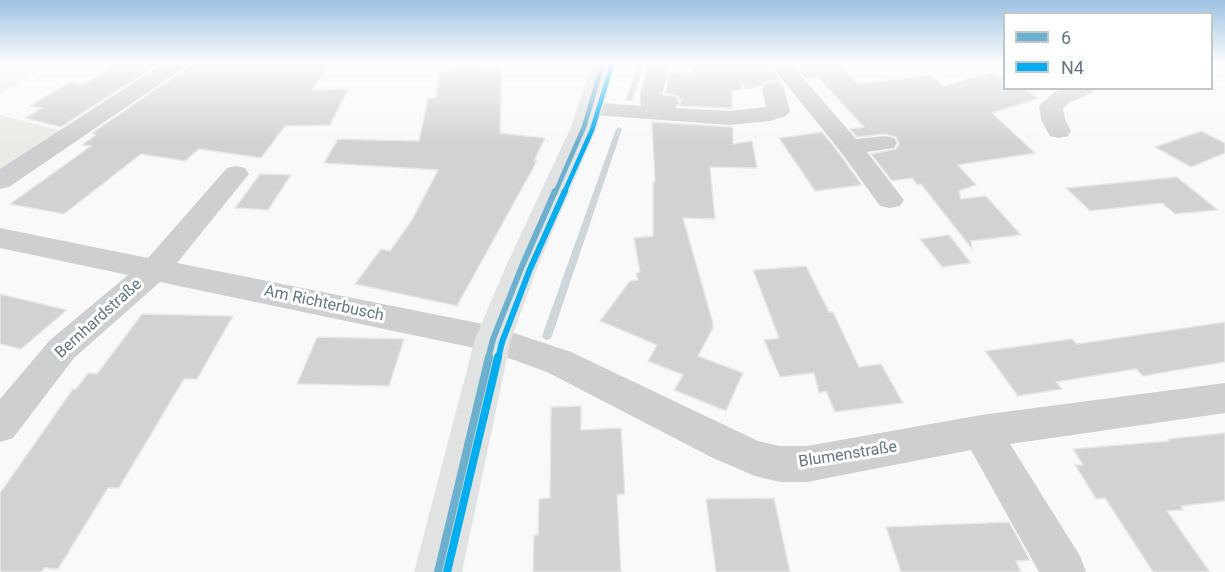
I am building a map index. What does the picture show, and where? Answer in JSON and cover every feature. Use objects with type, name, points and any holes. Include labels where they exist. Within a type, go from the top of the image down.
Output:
[{"type":"main road","points":[[438,572],[493,339],[590,109],[595,90]]},
{"type":"street","points":[[0,180],[137,90]]},
{"type":"street","points":[[652,90],[654,114]]},
{"type":"street","points":[[654,114],[663,108],[670,97],[671,90]]},
{"type":"street","points":[[590,109],[729,118],[756,116],[778,111],[773,90]]},
{"type":"street","points":[[802,90],[850,147],[890,200]]},
{"type":"street","points":[[1059,131],[1053,119],[1051,106],[1062,97],[1078,90]]},
{"type":"street","points":[[737,94],[756,116]]},
{"type":"street","points":[[850,147],[885,143]]},
{"type":"street","points":[[155,269],[236,174]]},
{"type":"street","name":"Am Richterbusch","points":[[0,238],[493,339]]},
{"type":"street","name":"Bernhardstraße","points":[[0,426],[62,350],[155,269]]},
{"type":"street","name":"Blumenstraße","points":[[493,339],[559,362],[727,446],[754,458],[780,464],[807,464],[981,432],[1225,398]]},
{"type":"street","points":[[981,432],[1064,572]]},
{"type":"shaded area","points":[[0,115],[62,131],[0,170]]},
{"type":"building","points":[[57,90],[119,90],[61,127],[25,118],[42,108],[30,106]]},
{"type":"building","points":[[156,90],[348,90],[330,125],[285,126],[261,158],[199,149],[185,161],[141,154],[64,214],[10,204],[91,146],[82,145],[96,135],[92,133]]},
{"type":"building","points":[[437,90],[501,90],[500,133],[545,138],[534,161],[537,161],[457,306],[355,284],[381,249],[390,251],[412,220],[438,170],[324,163],[338,139],[419,141],[428,98],[436,98]]},
{"type":"building","points":[[666,90],[739,90],[732,91],[732,108],[679,106],[681,101],[678,96],[665,93]]},
{"type":"building","points":[[830,90],[1025,90],[1039,98],[992,113],[1035,153],[958,165],[976,185],[959,191],[961,199],[986,196],[1021,235],[971,241],[972,249],[921,184],[917,185],[912,178],[892,181],[871,154],[896,149],[899,144],[896,137],[885,134],[857,137],[850,129],[864,127]]},
{"type":"building","points":[[652,122],[733,127],[733,144],[752,141],[757,168],[710,167],[715,219],[683,218],[713,323],[713,328],[698,356],[743,373],[726,411],[674,390],[683,375],[648,361],[657,345],[600,321],[630,281],[638,280],[636,273],[640,272],[634,238],[653,236],[653,182],[655,182]]},
{"type":"building","points":[[1201,131],[1225,143],[1225,153],[1191,167],[1155,147]]},
{"type":"building","points":[[822,132],[862,185],[815,191],[779,138]]},
{"type":"building","points":[[260,174],[291,175],[268,210],[235,208]]},
{"type":"building","points":[[1177,177],[1218,210],[1175,214],[1162,203],[1090,211],[1066,188]]},
{"type":"building","points":[[949,235],[971,263],[942,267],[920,239]]},
{"type":"building","points":[[806,266],[829,312],[833,312],[859,367],[881,364],[903,403],[835,412],[826,391],[819,393],[814,373],[780,377],[764,340],[779,338],[753,270]]},
{"type":"building","points":[[0,294],[67,310],[21,349],[0,344]]},
{"type":"building","points":[[142,314],[233,316],[197,379],[184,379],[119,488],[108,488],[58,569],[44,568],[42,572],[0,572],[0,493],[73,389],[76,389],[88,373],[97,374]]},
{"type":"building","points":[[1225,322],[1225,362],[1143,376],[1136,369],[1056,382],[1062,389],[1018,396],[985,351],[1072,339],[1077,344]]},
{"type":"building","points":[[317,337],[404,339],[389,386],[297,384]]},
{"type":"building","points":[[581,406],[581,430],[621,428],[625,494],[617,495],[621,572],[533,572],[534,535],[538,535],[539,499],[550,498],[551,407]]},
{"type":"building","points":[[1225,433],[1225,501],[1181,506],[1183,510],[1167,511],[1210,572],[1153,572],[1105,498],[1096,499],[1075,465],[1083,465],[1073,449],[1169,441],[1168,439]]},
{"type":"building","points":[[774,498],[790,572],[716,572],[706,499]]},
{"type":"building","points":[[1009,522],[1030,560],[1016,561],[1021,572],[901,572],[886,527]]},
{"type":"waterway","points":[[629,100],[633,90]]},
{"type":"waterway","points":[[547,336],[619,129]]},
{"type":"transit line","name":"6","points":[[438,572],[493,339],[522,266],[584,127],[595,90]]},
{"type":"transit line","name":"N4","points":[[447,572],[502,342],[530,269],[592,130],[604,90]]}]
